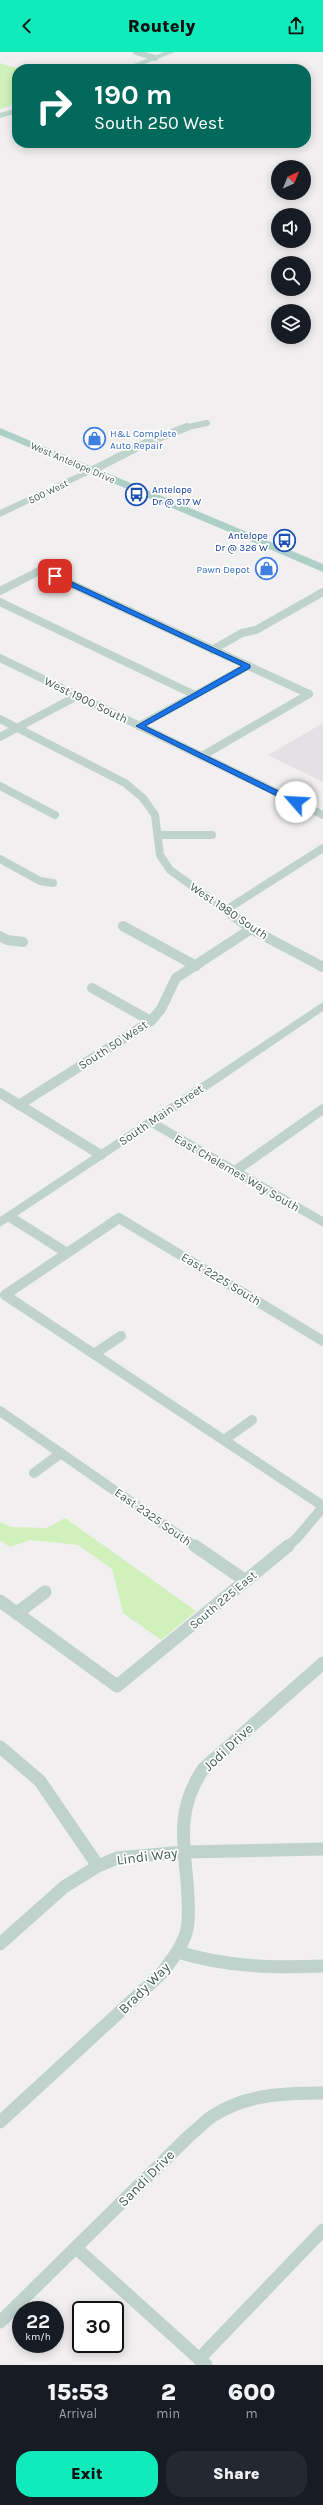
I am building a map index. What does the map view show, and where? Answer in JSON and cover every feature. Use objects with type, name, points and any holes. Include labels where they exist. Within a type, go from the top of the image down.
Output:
[{"type":"main road","points":[[139,64],[171,52]]},
{"type":"main road","points":[[0,116],[12,112]]},
{"type":"main road","name":"West Antelope Drive","points":[[0,431],[323,568]]},
{"type":"street","points":[[136,52],[155,58]]},
{"type":"street","name":"500 West","points":[[0,514],[93,470],[166,433],[183,427],[207,423]]},
{"type":"street","points":[[0,591],[41,570],[309,694],[202,756]]},
{"type":"street","points":[[212,650],[242,633],[256,630],[323,592]]},
{"type":"street","points":[[0,602],[195,695]]},
{"type":"street","name":"West 1900 South","points":[[0,658],[323,815]]},
{"type":"street","points":[[139,726],[248,666]]},
{"type":"street","points":[[0,738],[77,696]]},
{"type":"street","name":"West 1980 South","points":[[0,719],[125,783],[143,798],[155,815],[160,855],[170,870],[251,929],[323,967]]},
{"type":"street","points":[[0,786],[55,815]]},
{"type":"street","points":[[158,835],[212,835]]},
{"type":"street","points":[[226,910],[323,848]]},
{"type":"street","points":[[0,859],[40,881],[53,883]]},
{"type":"street","points":[[123,926],[196,966]]},
{"type":"street","name":"South 50 West","points":[[19,1104],[150,1021],[161,1009],[176,978],[251,929]]},
{"type":"street","points":[[0,936],[7,940],[23,942]]},
{"type":"street","points":[[92,988],[150,1021]]},
{"type":"street","name":"South Main Street","points":[[5,1220],[323,1006]]},
{"type":"street","points":[[0,1093],[101,1155]]},
{"type":"street","points":[[234,1171],[320,1114]]},
{"type":"street","name":"East Chelemes Way South","points":[[151,1122],[323,1223]]},
{"type":"street","name":"East 2225 South","points":[[67,1253],[119,1218],[323,1341]]},
{"type":"street","points":[[5,1220],[67,1253],[5,1295],[323,1507]]},
{"type":"street","points":[[94,1354],[121,1336]]},
{"type":"street","name":"East 2325 South","points":[[0,1411],[246,1581]]},
{"type":"street","points":[[224,1440],[252,1420]]},
{"type":"street","points":[[34,1473],[60,1452]]},
{"type":"street","name":"South 225 East","points":[[17,1614],[117,1686],[297,1538],[323,1507]]},
{"type":"street","points":[[0,1601],[17,1614],[45,1592]]},
{"type":"street","name":"Jodi Drive","points":[[178,1952],[188,1923],[183,1819],[186,1802],[192,1785],[204,1768],[323,1663]]},
{"type":"street","points":[[0,1747],[40,1781],[98,1866]]},
{"type":"street","name":"Lindi Way","points":[[0,1944],[64,1887],[98,1866],[117,1858],[184,1852],[323,1849]]},
{"type":"street","name":"Brady Way","points":[[0,2122],[162,1973],[178,1952],[222,1965],[253,1968],[323,1966]]},
{"type":"street","name":"Sandi Drive","points":[[0,2322],[190,2135],[217,2113],[242,2102],[285,2093],[323,2093]]},
{"type":"street","points":[[76,2248],[202,2362],[323,2230]]},
{"type":"shaded area","points":[[323,723],[323,782],[268,755]]},
{"type":"green space","points":[[0,63],[12,67],[12,105],[0,109]]},
{"type":"green space","points":[[65,1518],[196,1611],[161,1640],[123,1613],[112,1569],[78,1545],[30,1540],[10,1547],[0,1540],[0,1522],[11,1527],[47,1528]]},
{"type":"place","name":"H&L Complete Auto Repair","points":[[95,439]]},
{"type":"place","name":"Antelope Dr @ 517 W","points":[[137,495]]},
{"type":"place","name":"Antelope Dr @ 326 W","points":[[284,541]]},
{"type":"place","name":"Pawn Depot","points":[[266,569]]},
{"type":"route","points":[[55,576],[248,666],[139,726],[296,802]]}]
